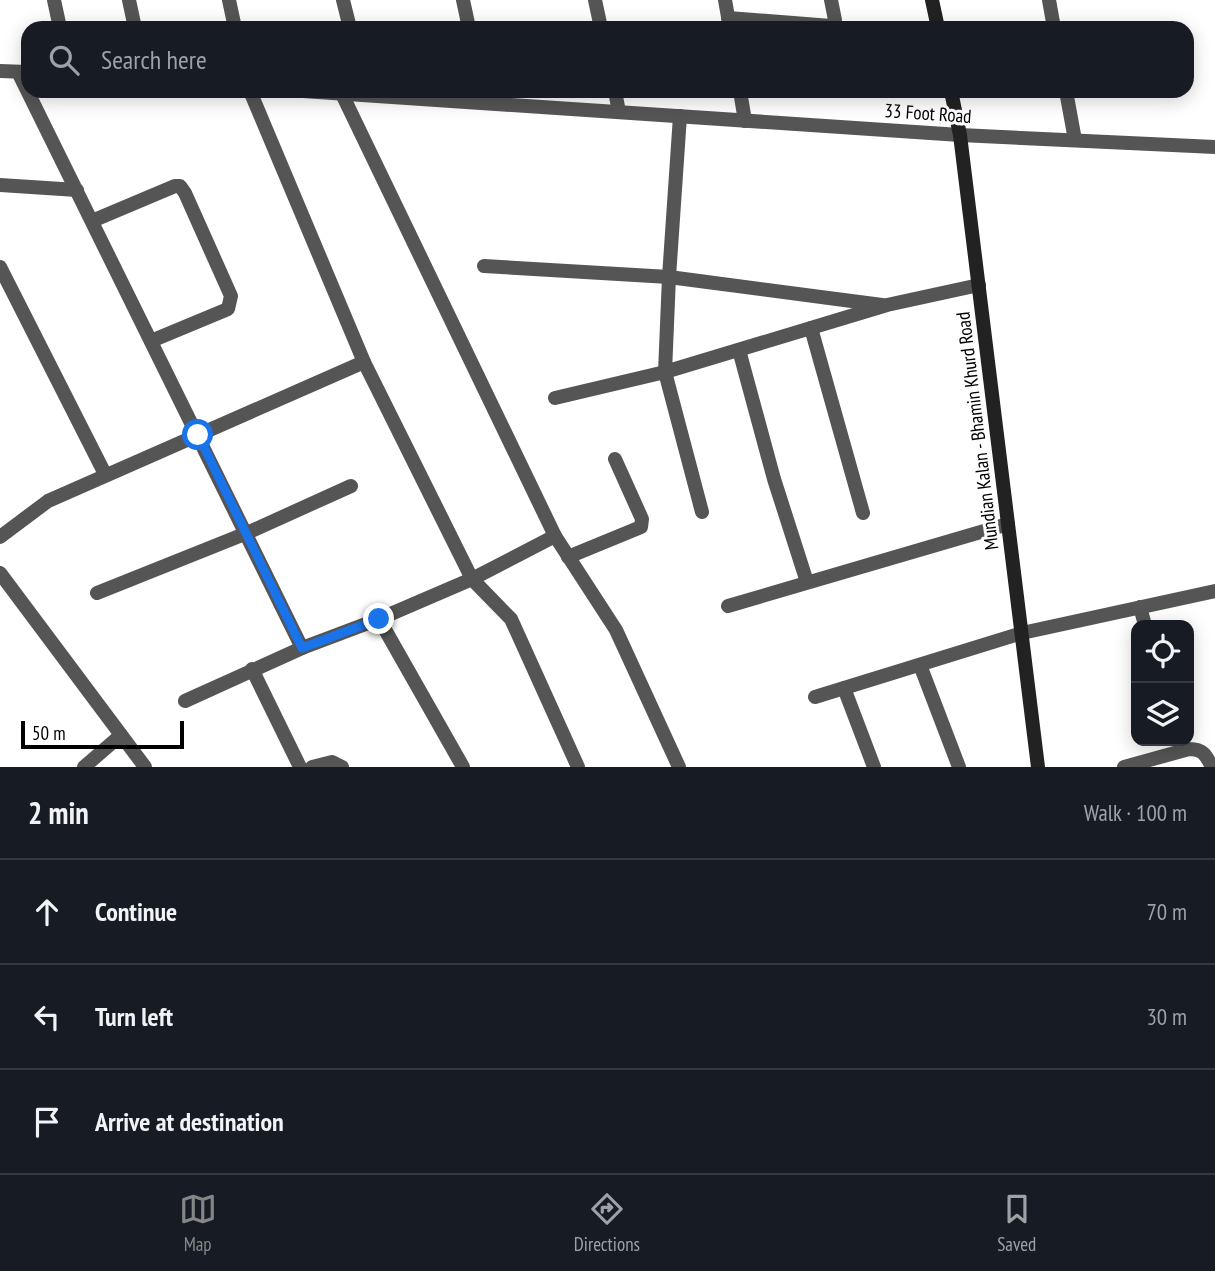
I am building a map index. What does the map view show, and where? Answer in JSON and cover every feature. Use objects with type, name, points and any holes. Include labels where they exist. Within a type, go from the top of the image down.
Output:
[{"type":"street","points":[[54,0],[58,21]]},
{"type":"street","points":[[129,0],[134,21]]},
{"type":"street","points":[[229,0],[234,21]]},
{"type":"street","points":[[344,0],[348,21]]},
{"type":"street","points":[[463,0],[468,21]]},
{"type":"street","points":[[594,0],[599,21]]},
{"type":"street","points":[[725,0],[729,21]]},
{"type":"street","points":[[831,0],[834,21]]},
{"type":"street","points":[[932,0],[936,21]]},
{"type":"street","points":[[1049,0],[1053,21]]},
{"type":"street","points":[[0,71],[21,72]]},
{"type":"street","points":[[35,98],[92,221],[302,648]]},
{"type":"street","points":[[253,98],[364,362],[472,579],[511,619],[578,767]]},
{"type":"street","points":[[344,98],[555,536],[616,630],[679,767]]},
{"type":"street","name":"33 Foot Road","points":[[493,98],[619,112],[745,121],[960,135],[1215,147]]},
{"type":"street","points":[[616,98],[619,112]]},
{"type":"street","points":[[741,98],[745,121]]},
{"type":"street","name":"Mundian Kalan - Bhamin Khurd Road","points":[[952,98],[960,135],[1038,767]]},
{"type":"street","points":[[1067,98],[1075,140]]},
{"type":"street","points":[[680,116],[665,372],[702,512]]},
{"type":"street","points":[[0,185],[77,190]]},
{"type":"street","points":[[92,221],[175,186],[180,186],[185,193],[231,296],[231,304],[228,309],[151,341]]},
{"type":"street","points":[[484,265],[669,277],[887,305]]},
{"type":"street","points":[[0,267],[105,474]]},
{"type":"street","points":[[555,398],[665,372],[887,305],[979,285]]},
{"type":"street","points":[[811,328],[863,513]]},
{"type":"street","points":[[739,350],[774,480],[807,582]]},
{"type":"street","points":[[0,537],[48,501],[364,362]]},
{"type":"street","points":[[568,557],[641,527],[642,519],[615,459]]},
{"type":"street","points":[[97,593],[247,533],[351,486]]},
{"type":"street","points":[[728,606],[1008,524]]},
{"type":"street","points":[[185,701],[252,669],[472,579],[555,536]]},
{"type":"street","points":[[0,573],[145,767]]},
{"type":"street","points":[[815,697],[1022,633],[1215,591]]},
{"type":"street","points":[[1140,607],[1144,620]]},
{"type":"street","points":[[379,619],[463,767]]},
{"type":"street","points":[[920,665],[959,767]]},
{"type":"street","points":[[252,669],[300,767]]},
{"type":"street","points":[[844,688],[874,767]]},
{"type":"street","points":[[84,767],[121,735]]},
{"type":"street","points":[[1124,767],[1177,747],[1199,749],[1206,754],[1212,767]]},
{"type":"street","points":[[312,767],[332,762],[342,767]]},
{"type":"route","points":[[198,435],[302,648],[379,619]]}]
